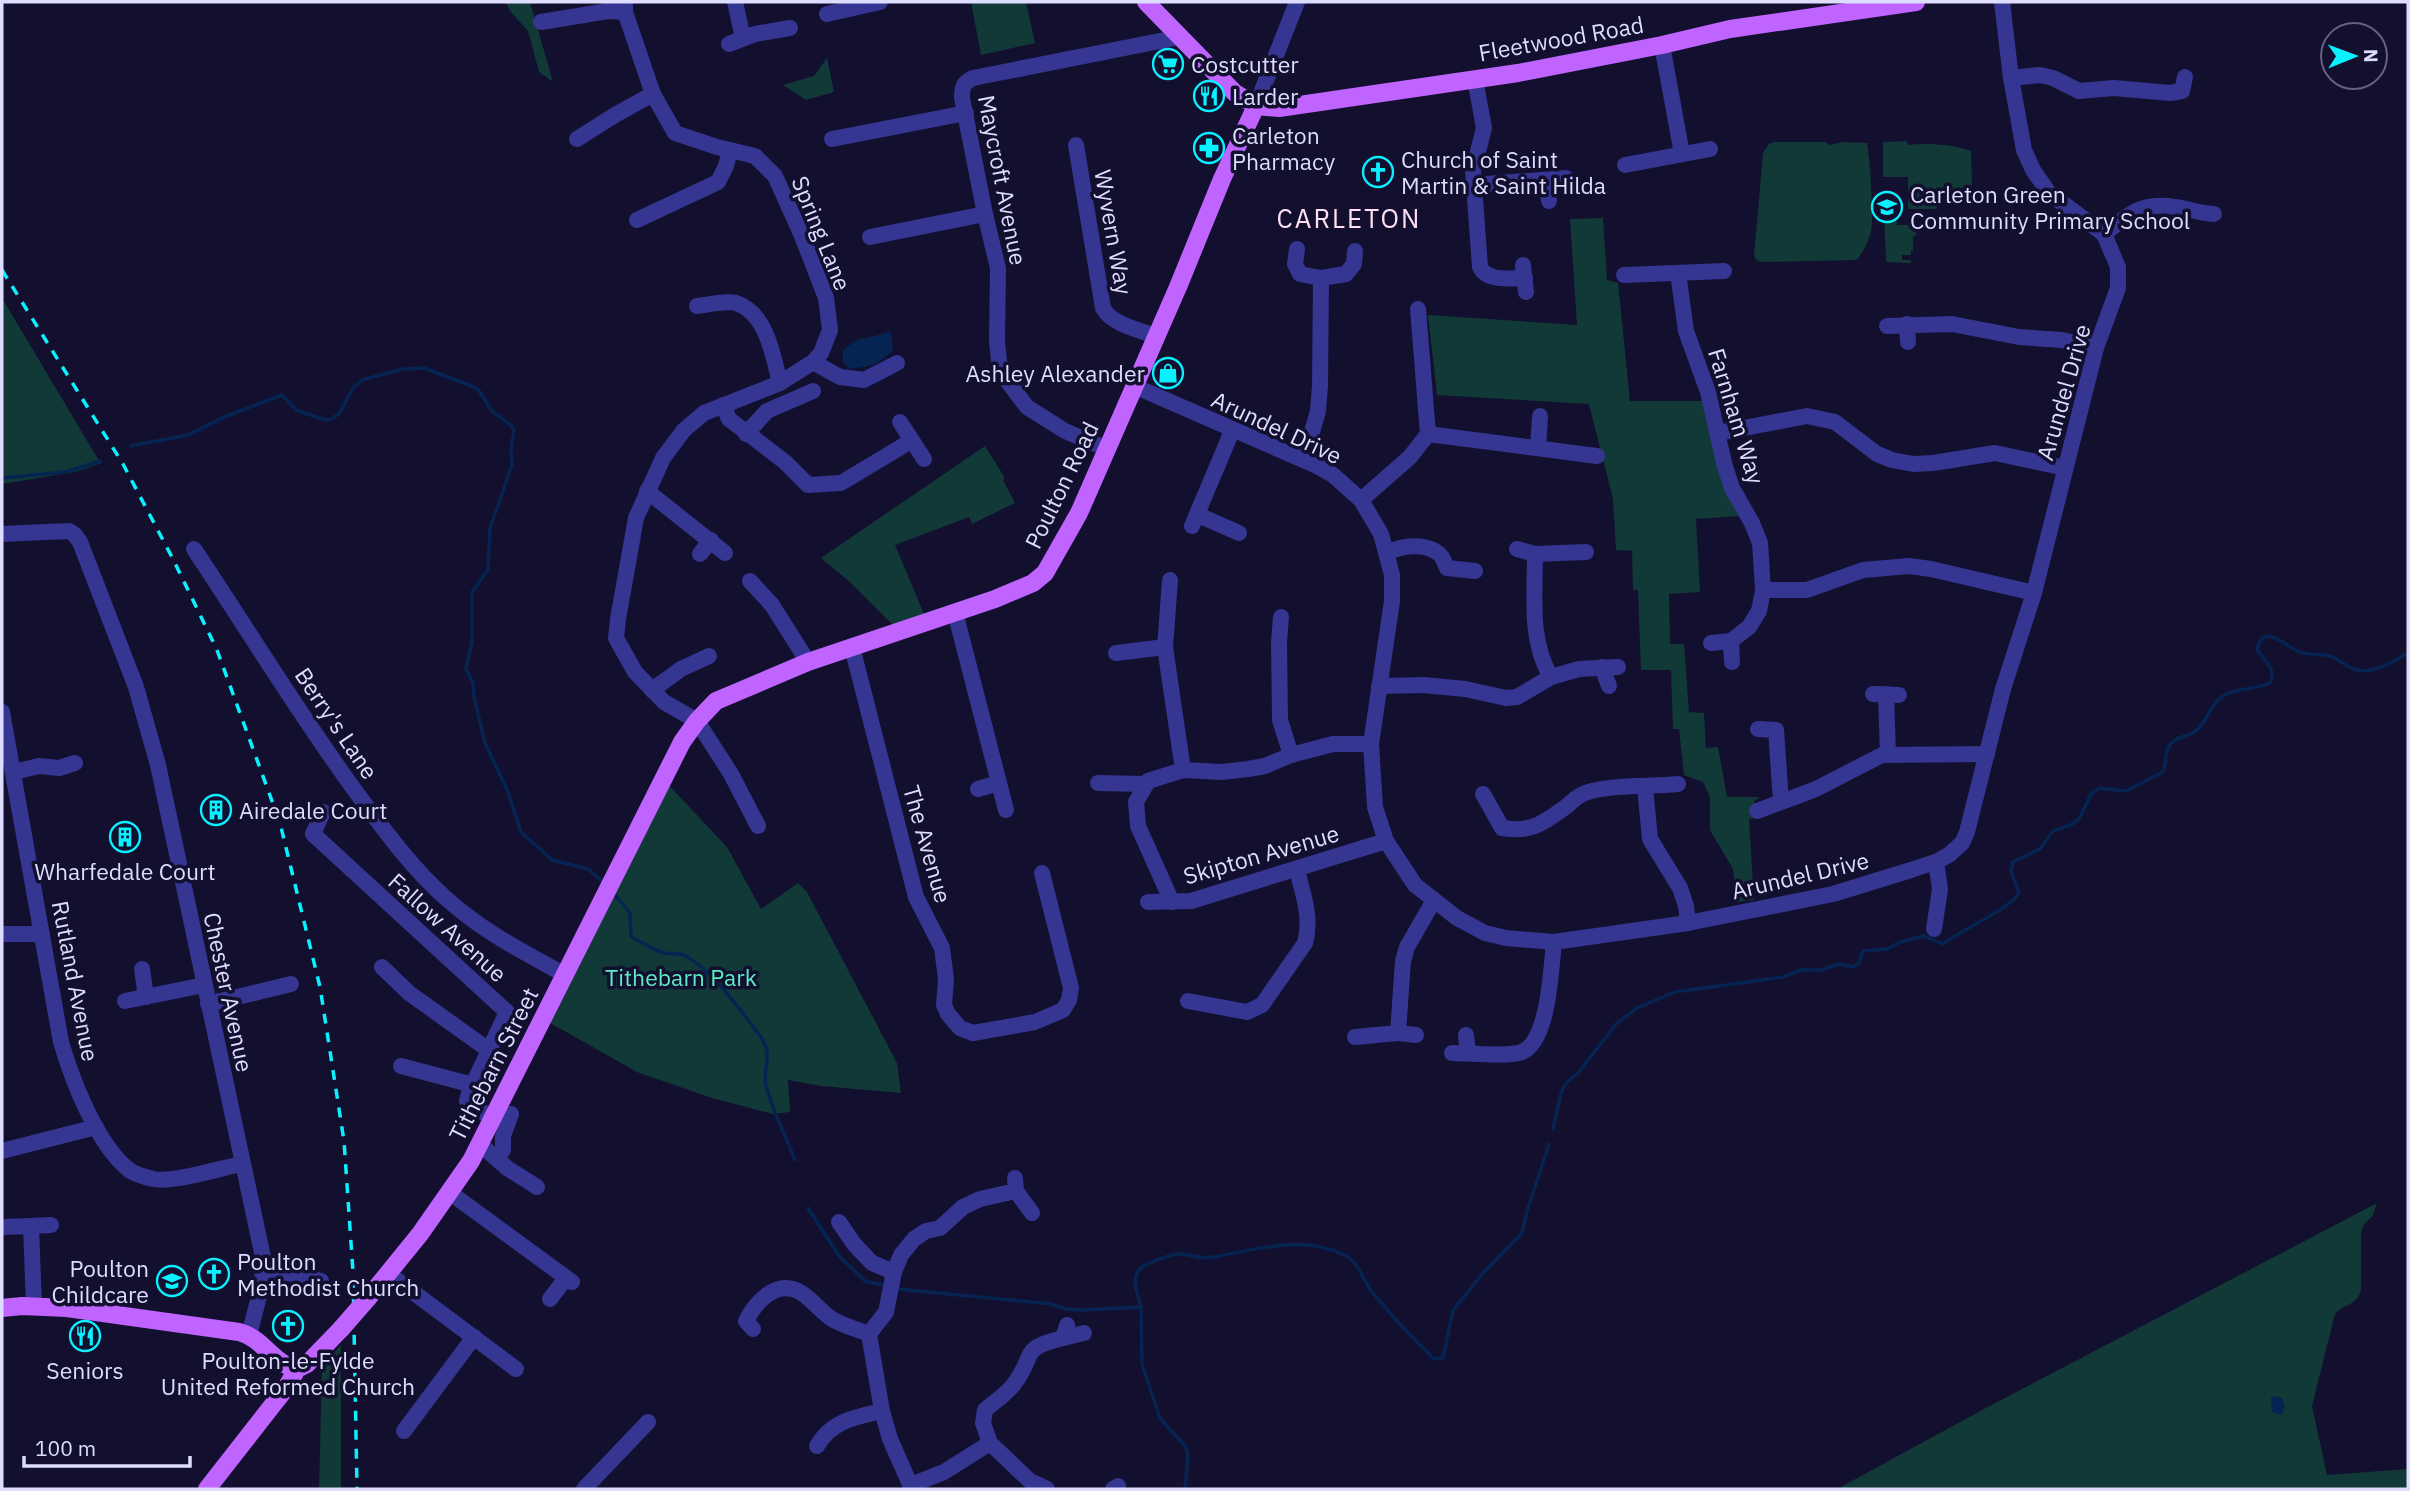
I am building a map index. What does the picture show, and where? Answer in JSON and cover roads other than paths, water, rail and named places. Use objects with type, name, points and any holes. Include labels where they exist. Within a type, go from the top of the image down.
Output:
[{"type":"main road","points":[[1146,2],[1230,89],[1256,106]]},
{"type":"main road","name":"Fleetwood Road","points":[[1256,106],[1293,108],[1515,73],[1662,46],[1730,29],[1916,2]]},
{"type":"main road","name":"Poulton Road","points":[[697,721],[716,701],[808,662],[995,599],[1033,583],[1045,573],[1079,513],[1256,106]]},
{"type":"main road","name":"Tithebarn Street","points":[[207,1489],[281,1394],[289,1366],[307,1364],[389,1274],[502,1116],[543,1019],[682,742],[697,721]]},
{"type":"main road","points":[[2,1307],[34,1306],[110,1313],[249,1335],[289,1366]]},
{"type":"street","points":[[736,2],[736,41],[790,28]]},
{"type":"street","points":[[827,14],[880,2]]},
{"type":"street","points":[[1256,106],[1297,2]]},
{"type":"street","points":[[2002,2],[2020,136],[2033,170],[2049,193],[2104,234],[2129,214],[2145,207],[2175,207],[2197,221],[2214,214]]},
{"type":"street","points":[[541,22],[625,7]]},
{"type":"street","name":"Spring Lane","points":[[625,7],[653,94],[676,133],[755,156],[775,176],[803,236],[825,298],[830,330],[821,353],[813,362],[780,383],[704,413],[684,430],[663,457],[636,518],[617,638],[635,672],[652,690],[664,702],[697,721]]},
{"type":"street","name":"Maycroft Avenue","points":[[1107,449],[1065,431],[1027,407],[1005,378],[999,361],[997,341],[998,268],[985,214],[962,88],[965,82],[973,78],[1180,37]]},
{"type":"street","points":[[1662,46],[1682,154]]},
{"type":"street","points":[[2011,78],[2040,75],[2053,78],[2079,91],[2114,88],[2170,93],[2187,88]]},
{"type":"street","points":[[1475,79],[1484,128],[1473,186],[1479,261],[1483,272],[1496,277],[1525,278]]},
{"type":"street","points":[[577,139],[615,114],[653,94]]},
{"type":"street","points":[[832,139],[966,113]]},
{"type":"street","name":"Wyvern Way","points":[[1076,145],[1103,308],[1106,314],[1115,320],[1156,337]]},
{"type":"street","points":[[637,220],[718,182],[730,149]]},
{"type":"street","points":[[1625,164],[1710,149]]},
{"type":"street","points":[[1473,186],[1566,178]]},
{"type":"street","points":[[1547,180],[1549,201]]},
{"type":"street","points":[[870,237],[985,214]]},
{"type":"street","name":"Arundel Drive","points":[[1134,386],[1333,475],[1361,500],[1381,534],[1393,588],[1371,744],[1375,807],[1386,841],[1415,885],[1433,902],[1457,918],[1485,933],[1506,938],[1554,942],[1688,923],[1833,894],[1936,862],[1958,848],[1965,837],[2003,689],[2034,593],[2096,348],[2118,288],[2118,267],[2104,234]]},
{"type":"street","points":[[1297,249],[1295,264],[1300,274],[1321,278],[1346,274],[1353,264],[1355,251]]},
{"type":"street","points":[[1624,275],[1724,271]]},
{"type":"street","name":"Farnham Way","points":[[1678,273],[1686,331],[1701,369],[1732,488],[1760,543],[1763,590],[1759,611],[1749,627],[1731,641]]},
{"type":"street","points":[[1304,460],[1318,411],[1321,278]]},
{"type":"street","points":[[698,306],[734,302],[750,310],[760,322],[780,383]]},
{"type":"street","points":[[1361,500],[1410,457],[1428,435],[1418,309]]},
{"type":"street","points":[[1907,324],[1908,342]]},
{"type":"street","points":[[1887,326],[1952,324],[2019,337],[2062,340],[2096,348]]},
{"type":"street","points":[[813,362],[840,377],[864,380],[897,363]]},
{"type":"street","points":[[746,434],[767,411],[813,391]]},
{"type":"street","points":[[723,405],[729,419],[785,462],[808,485],[841,483],[911,441]]},
{"type":"street","points":[[1538,448],[1540,416]]},
{"type":"street","points":[[1718,433],[1807,416],[1835,422],[1877,454],[1892,460],[1913,464],[1933,463],[1995,453],[2065,468]]},
{"type":"street","points":[[901,422],[924,458]]},
{"type":"street","points":[[1232,431],[1195,521],[1239,533]]},
{"type":"street","points":[[1428,435],[1597,456]]},
{"type":"street","points":[[802,502],[808,485]]},
{"type":"street","points":[[647,491],[725,552]]},
{"type":"street","name":"Chester Avenue","points":[[2,534],[69,531],[75,534],[136,687],[158,765],[262,1253],[263,1277],[249,1335]]},
{"type":"street","points":[[700,554],[711,540]]},
{"type":"street","points":[[1387,553],[1399,547],[1431,549],[1441,556],[1447,568],[1475,571]]},
{"type":"street","name":"Berry's Lane","points":[[194,549],[322,745],[404,854],[447,899],[477,924],[528,957],[565,975]]},
{"type":"street","points":[[1517,549],[1535,554],[1579,557]]},
{"type":"street","points":[[1535,554],[1535,622],[1540,655],[1551,677]]},
{"type":"street","points":[[1763,590],[1807,590],[1863,570],[1909,566],[2034,593]]},
{"type":"street","points":[[1170,580],[1161,605],[1183,770]]},
{"type":"street","points":[[750,581],[772,605],[808,662]]},
{"type":"street","points":[[955,612],[1006,810]]},
{"type":"street","points":[[1281,617],[1273,642],[1280,720],[1291,755]]},
{"type":"street","points":[[1710,643],[1731,641],[1732,662]]},
{"type":"street","name":"The Avenue","points":[[852,647],[916,897],[942,948],[946,979],[944,1005],[952,1021],[967,1032],[1035,1022],[1063,1010],[1069,1000],[1071,988],[1041,894],[1042,873]]},
{"type":"street","points":[[1116,653],[1165,647]]},
{"type":"street","points":[[652,690],[681,669],[709,656]]},
{"type":"street","points":[[1379,686],[1424,685],[1465,689],[1506,698],[1517,697],[1551,677],[1579,668],[1610,667],[1609,686]]},
{"type":"street","points":[[1886,694],[1888,755]]},
{"type":"street","name":"Rutland Avenue","points":[[2,712],[61,1042],[71,1074],[96,1127],[111,1151],[129,1171],[155,1180],[242,1164]]},
{"type":"street","points":[[697,721],[731,774],[758,826]]},
{"type":"street","points":[[1758,729],[1776,730],[1781,801]]},
{"type":"street","points":[[1172,902],[1138,826],[1136,802],[1145,784],[1158,776],[1183,770],[1222,772],[1248,769],[1333,744],[1371,744]]},
{"type":"street","points":[[1757,811],[1816,789],[1874,758],[1888,755],[1987,754]]},
{"type":"street","points":[[14,772],[39,766],[59,768],[75,763]]},
{"type":"street","points":[[978,789],[999,783]]},
{"type":"street","points":[[1098,783],[1145,784]]},
{"type":"street","points":[[1483,793],[1498,832],[1521,831],[1555,815],[1582,794],[1605,788],[1678,784]]},
{"type":"street","points":[[1644,787],[1650,839],[1680,888],[1688,923]]},
{"type":"street","name":"Fallow Avenue","points":[[323,812],[313,834],[507,1012],[473,1085]]},
{"type":"street","name":"Skipton Avenue","points":[[1148,902],[1191,901],[1386,841]]},
{"type":"street","points":[[1934,929],[1940,889],[1936,862]]},
{"type":"street","points":[[1188,1001],[1259,1014],[1262,1005],[1305,943],[1308,919],[1297,870]]},
{"type":"street","points":[[1398,1033],[1403,961],[1407,947],[1433,902]]},
{"type":"street","points":[[2,934],[42,934]]},
{"type":"street","points":[[1466,1035],[1460,1053],[1520,1053],[1532,1045],[1544,1015],[1554,942]]},
{"type":"street","points":[[382,967],[409,993],[490,1051]]},
{"type":"street","points":[[142,969],[146,997]]},
{"type":"street","points":[[208,1004],[291,983]]},
{"type":"street","points":[[125,1001],[204,985]]},
{"type":"street","points":[[1206,1023],[1210,1006]]},
{"type":"street","points":[[1355,1037],[1398,1033],[1416,1035]]},
{"type":"street","points":[[401,1066],[473,1085],[467,1101],[502,1116],[503,1150],[497,1159]]},
{"type":"street","points":[[2,1152],[96,1127]]},
{"type":"street","points":[[480,1144],[521,1178],[537,1187]]},
{"type":"street","points":[[990,1443],[944,1472],[912,1487],[890,1439],[869,1334],[886,1312],[893,1275],[901,1255],[920,1235],[940,1228],[963,1207],[1015,1185],[1032,1213]]},
{"type":"street","points":[[449,1192],[569,1280],[550,1299]]},
{"type":"street","points":[[839,1222],[854,1244],[873,1263],[893,1275]]},
{"type":"street","points":[[2,1227],[51,1225]]},
{"type":"street","points":[[31,1226],[34,1306]]},
{"type":"street","points":[[263,1277],[288,1273],[321,1281]]},
{"type":"street","points":[[389,1274],[516,1369]]},
{"type":"street","points":[[744,1324],[761,1300],[772,1291],[785,1287],[799,1291],[833,1320],[869,1334]]},
{"type":"street","points":[[1047,1489],[1030,1481],[990,1443],[983,1423],[985,1410],[1014,1385],[1033,1348],[1065,1331],[1084,1333]]},
{"type":"street","points":[[404,1430],[474,1337]]},
{"type":"street","points":[[818,1434],[854,1418],[883,1411]]},
{"type":"street","points":[[584,1489],[648,1422]]},
{"type":"water","points":[[891,332],[893,351],[874,365],[849,369],[843,362],[843,350],[856,340]]},
{"type":"water","points":[[2271,1398],[2282,1398],[2285,1405],[2282,1415],[2272,1412]]},
{"type":"waterway","points":[[131,446],[188,435],[224,417],[282,395],[296,410],[325,420],[331,419],[339,414],[353,388],[362,380],[403,369],[424,368],[474,387],[480,392],[492,411],[512,426],[514,431],[512,465],[490,528],[488,570],[472,592],[472,642],[466,669],[473,683],[485,743],[508,792],[521,832],[552,860],[588,869],[604,883]]},
{"type":"waterway","points":[[2,478],[65,472],[100,461]]},
{"type":"waterway","points":[[1553,1129],[1561,1093],[1567,1082],[1579,1072],[1616,1024],[1637,1008],[1675,992],[1783,977],[1801,970],[1822,970],[1838,964],[1853,967],[1859,963],[1863,951],[1887,949],[1900,942],[1924,936],[1943,944],[2006,906],[2019,893],[2011,871],[2013,862],[2040,849],[2053,831],[2079,819],[2091,794],[2099,788],[2126,791],[2163,772],[2169,746],[2175,740],[2197,730],[2219,699],[2235,691],[2270,683],[2271,669],[2257,649],[2265,637],[2276,638],[2304,653],[2333,657],[2351,668],[2363,671],[2384,666],[2408,653]]},
{"type":"waterway","points":[[612,891],[630,913],[631,936],[661,952],[683,955],[697,964],[727,993],[761,1037],[767,1050],[766,1086],[795,1160]]},
{"type":"waterway","points":[[1141,1307],[1135,1284],[1136,1275],[1141,1268],[1158,1260],[1177,1254],[1209,1258],[1262,1248],[1312,1245],[1349,1258],[1372,1292],[1410,1335],[1434,1359],[1443,1358],[1453,1310],[1484,1272],[1522,1233],[1549,1144]]},
{"type":"waterway","points":[[808,1208],[839,1256],[865,1281],[886,1286]]},
{"type":"waterway","points":[[897,1289],[1051,1304],[1066,1309],[1141,1307],[1142,1364],[1160,1418],[1186,1447],[1188,1457],[1185,1489]]},
{"type":"railway","points":[[2,270],[123,464],[174,561],[217,650],[280,823],[320,987],[344,1141],[353,1272],[357,1489]]},
{"type":"place","name":"Costcutter","points":[[1168,64]]},
{"type":"place","name":"Larder","points":[[1209,96]]},
{"type":"place","name":"Carleton Pharmacy","points":[[1209,148]]},
{"type":"place","name":"Church of Saint Martin & Saint Hilda","points":[[1378,172]]},
{"type":"place","name":"Carleton Green Community Primary School","points":[[1887,207]]},
{"type":"place","name":"Ashley Alexander","points":[[1168,373]]},
{"type":"place","name":"Airedale Court","points":[[216,810]]},
{"type":"place","name":"Wharfedale Court","points":[[125,837]]},
{"type":"place","name":"Poulton Methodist Church","points":[[214,1274]]},
{"type":"place","name":"Poulton Childcare","points":[[172,1281]]},
{"type":"place","name":"Poulton-le-Fylde United Reformed Church","points":[[288,1326]]},
{"type":"place","name":"Seniors","points":[[85,1336]]},
{"type":"district","name":"CARLETON","points":[[1349,218]]},
{"type":"park label","name":"Tithebarn Park","points":[[681,977]]}]
